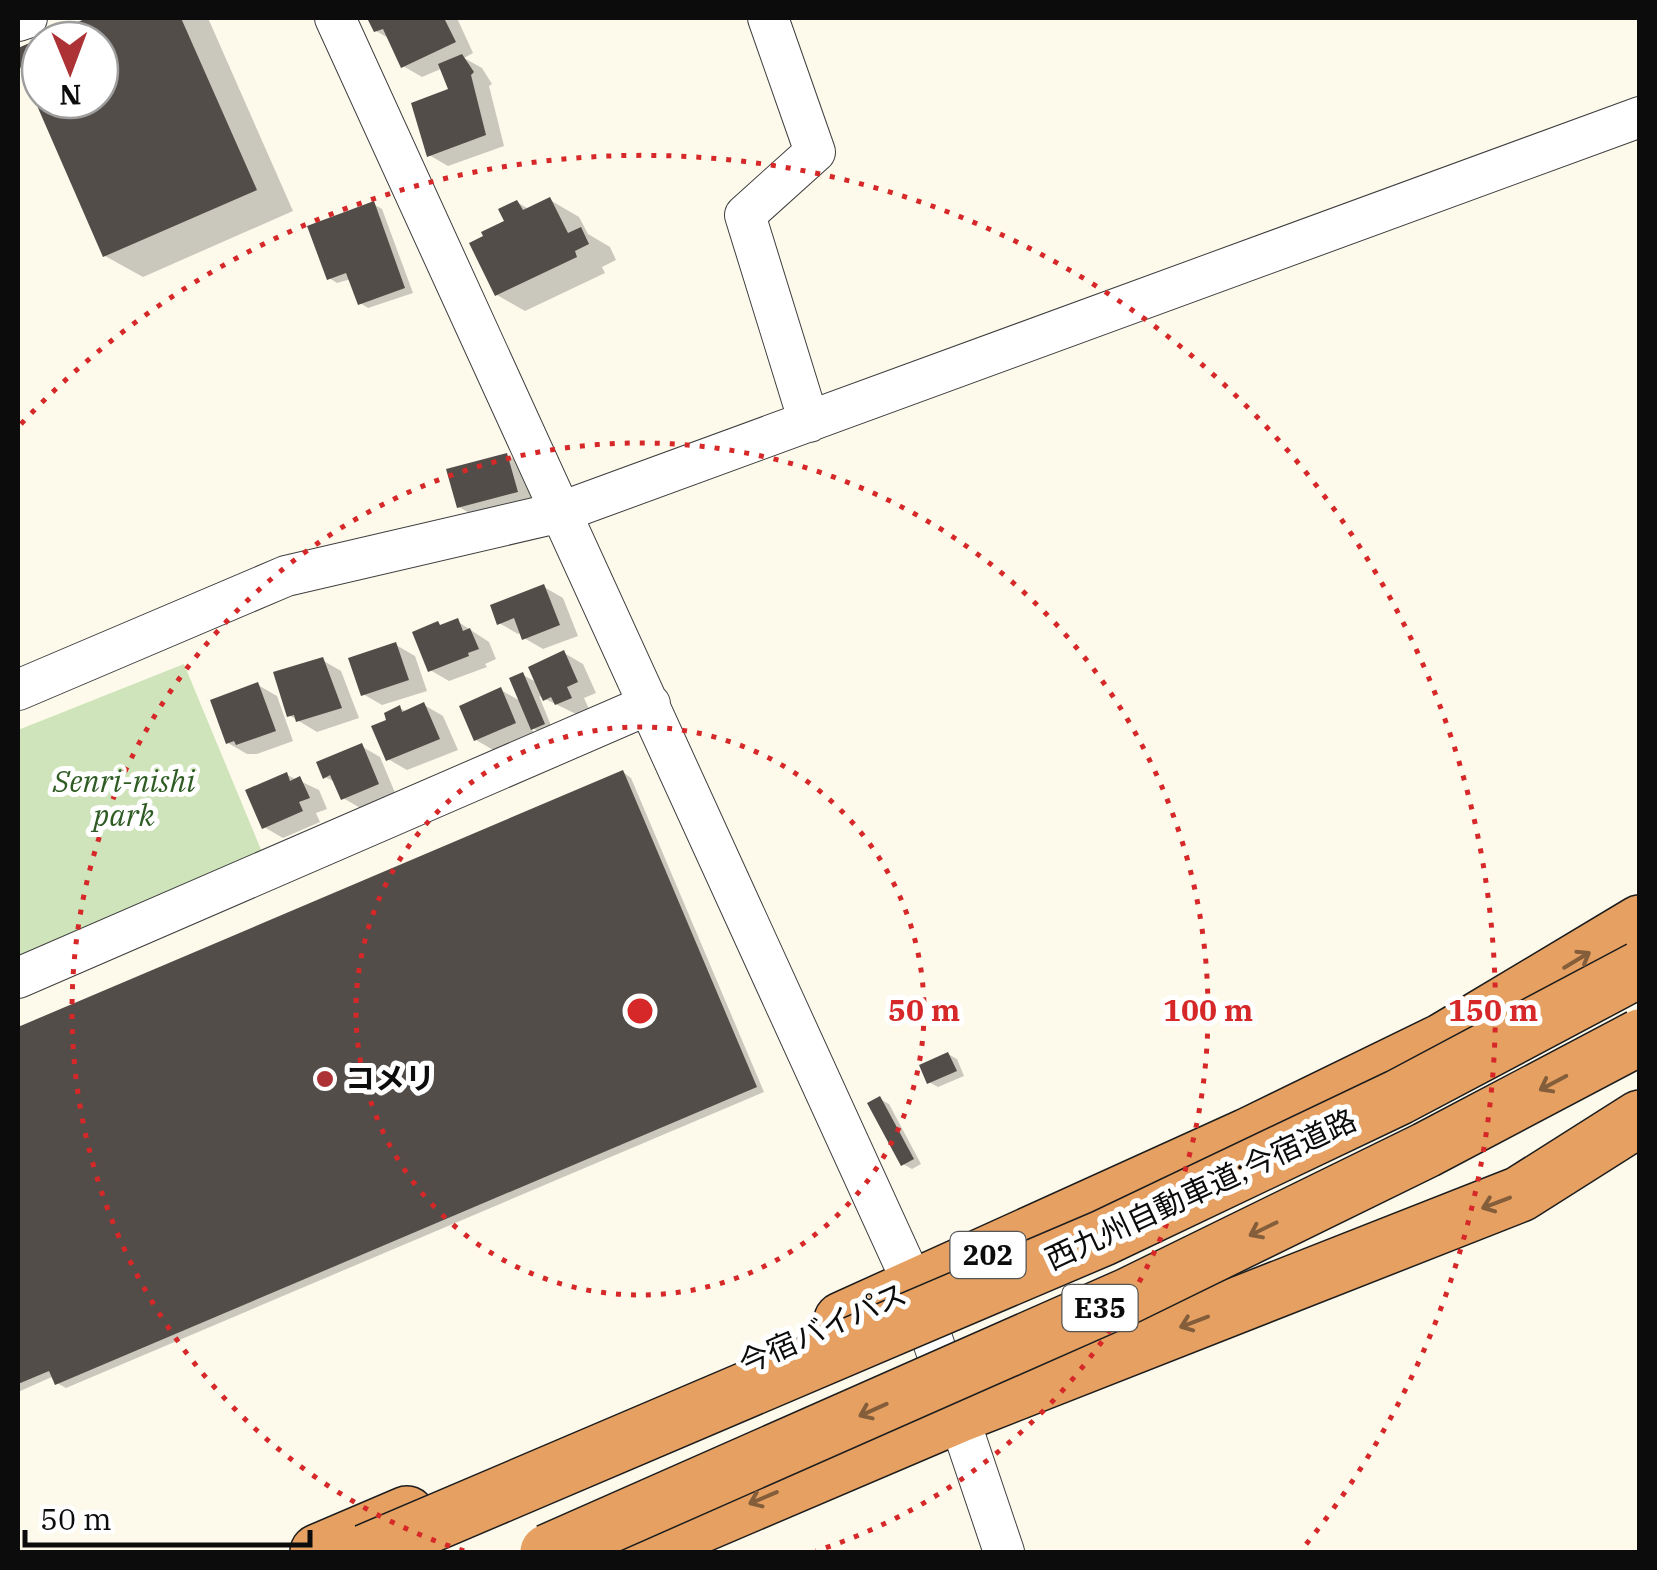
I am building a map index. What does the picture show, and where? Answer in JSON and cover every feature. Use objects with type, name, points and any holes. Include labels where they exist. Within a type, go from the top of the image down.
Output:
[{"type":"highway","name":"今宿バイパス","points":[[356,1548],[1248,1136],[1442,1041],[1640,923]]},
{"type":"highway","name":"西九州自動車道;今宿道路","points":[[356,1548],[1103,1238],[1399,1097],[1640,970]]},
{"type":"highway","name":"西九州自動車道;今宿道路","points":[[548,1552],[1128,1296],[1426,1150],[1640,1037]]},
{"type":"highway","points":[[636,1552],[958,1415],[1520,1194],[1640,1118]]},
{"type":"street","points":[[18,22],[26,18]]},
{"type":"street","points":[[334,18],[915,1288],[1004,1552]]},
{"type":"street","points":[[768,18],[815,152],[745,215],[809,422]]},
{"type":"street","points":[[18,690],[286,576],[561,512],[1640,118]]},
{"type":"street","points":[[18,978],[650,704]]},
{"type":"green space","name":"Senri-nishi park","points":[[184,664],[262,852],[18,957],[18,730]]},
{"type":"building","points":[[181,18],[257,190],[103,257],[43,120],[120,120],[120,20],[82,20]]},
{"type":"building","points":[[367,18],[444,18],[456,42],[401,68],[383,29],[374,32]]},
{"type":"building","points":[[462,54],[474,72],[471,75],[486,135],[427,157],[411,103],[448,89],[438,64]]},
{"type":"building","points":[[550,197],[568,233],[581,227],[589,244],[575,251],[577,257],[495,296],[469,243],[504,221],[498,209],[517,200],[523,210]]},
{"type":"building","points":[[374,201],[405,288],[358,305],[346,273],[327,280],[307,226]]},
{"type":"building","points":[[507,453],[518,492],[457,508],[446,469]]},
{"type":"building","points":[[544,584],[560,625],[522,640],[514,618],[497,625],[490,605]]},
{"type":"building","points":[[458,618],[463,631],[470,628],[479,649],[428,672],[412,632]]},
{"type":"building","points":[[396,642],[409,680],[361,696],[348,658]]},
{"type":"building","points":[[564,650],[578,682],[567,687],[572,698],[555,705],[551,697],[543,701],[528,667]]},
{"type":"building","points":[[323,657],[342,708],[296,722],[294,715],[287,717],[273,672]]},
{"type":"building","points":[[523,672],[545,724],[531,730],[509,678]]},
{"type":"building","points":[[258,682],[276,731],[236,745],[234,741],[226,744],[210,700]]},
{"type":"building","points":[[501,687],[516,723],[474,741],[459,706]]},
{"type":"building","points":[[424,702],[440,739],[386,761],[371,726],[386,720],[384,713],[400,705],[402,712]]},
{"type":"building","points":[[362,743],[379,784],[341,800],[330,775],[323,779],[316,762]]},
{"type":"building","points":[[623,770],[757,1087],[55,1385],[49,1371],[18,1384],[18,1027]]},
{"type":"building","points":[[287,772],[290,781],[300,776],[310,798],[299,802],[303,811],[262,829],[245,790]]},
{"type":"building","points":[[948,1052],[957,1071],[927,1084],[919,1065]]},
{"type":"building","points":[[880,1096],[914,1159],[901,1166],[867,1103]]},
{"type":"place","name":"コメリ","points":[[325,1079]]}]
